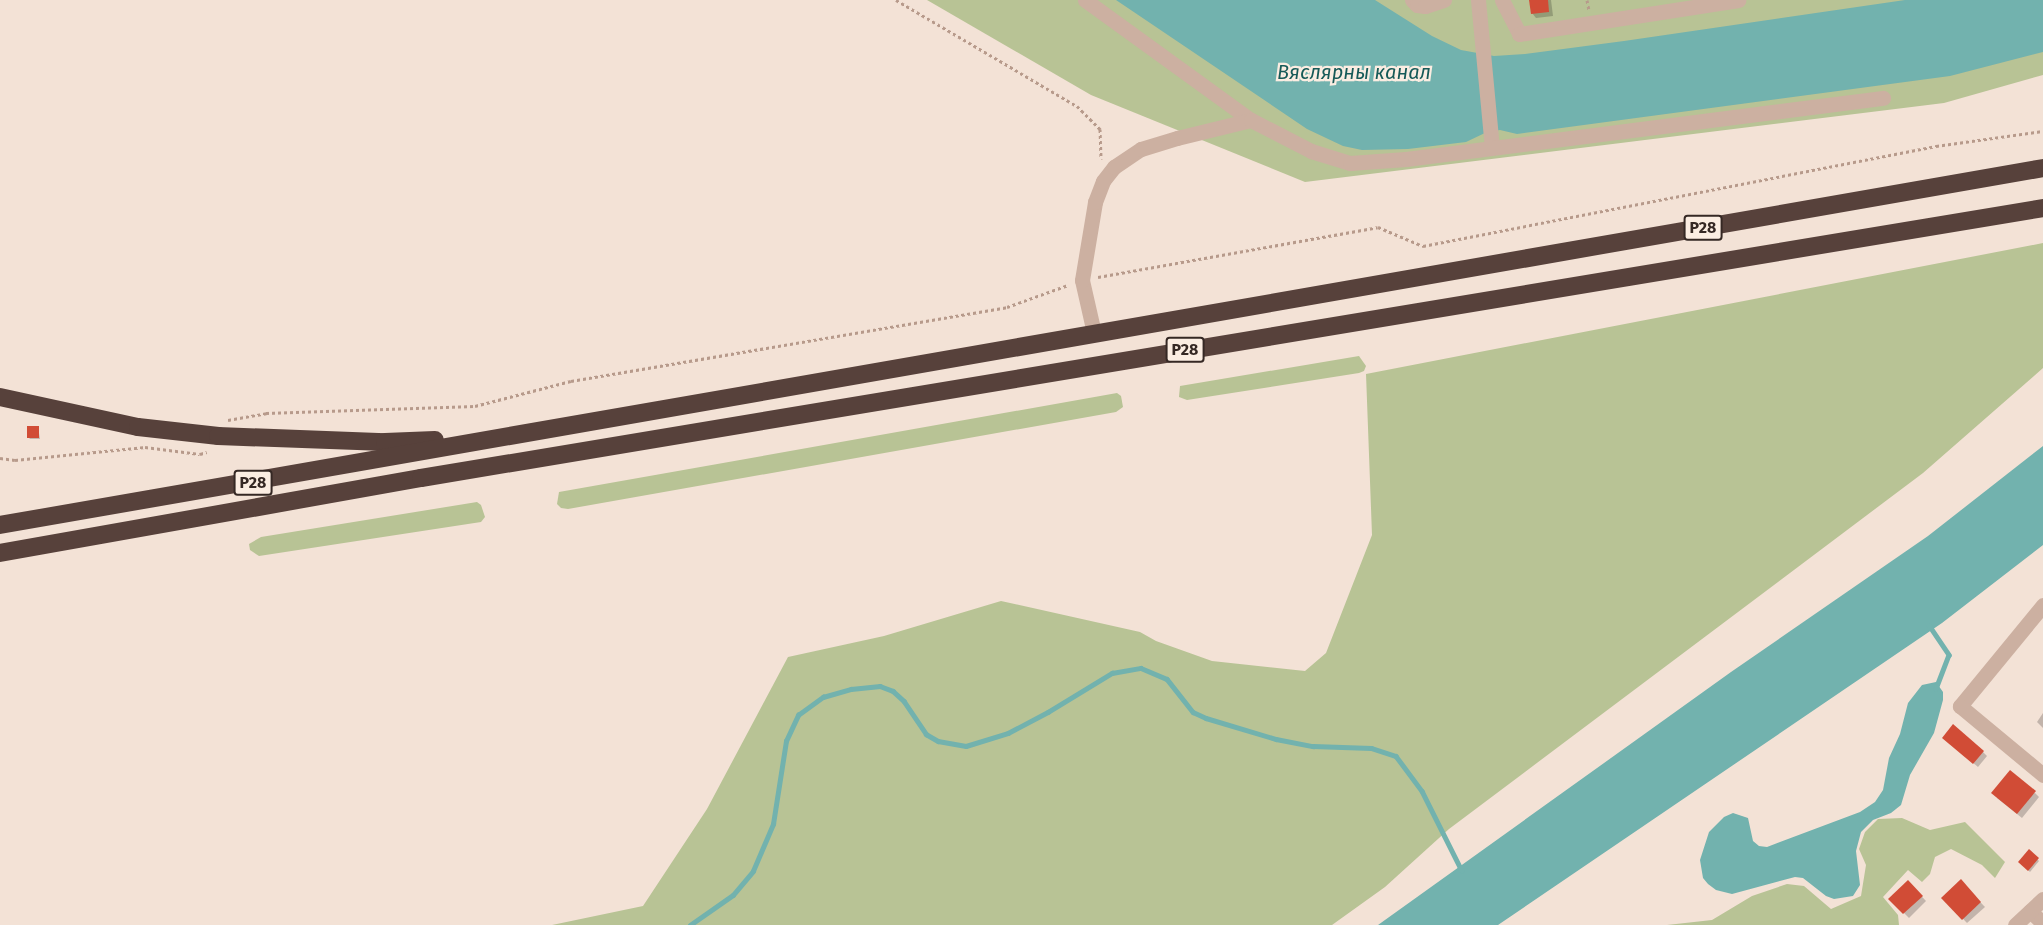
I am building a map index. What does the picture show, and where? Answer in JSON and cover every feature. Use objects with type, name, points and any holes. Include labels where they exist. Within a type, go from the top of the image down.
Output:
[{"type":"highway","name":"Р28","points":[[0,525],[210,491],[506,436],[2043,168]]},
{"type":"highway","name":"Р28","points":[[1,553],[445,474],[2043,208]]},
{"type":"highway","points":[[0,397],[138,428],[218,436],[385,442],[506,436]]},
{"type":"street","points":[[1085,0],[1251,120],[1311,151],[1350,163],[1406,159],[1492,145],[1883,98]]},
{"type":"street","points":[[1412,0],[1417,5],[1425,6],[1444,0]]},
{"type":"street","points":[[1478,0],[1492,145]]},
{"type":"street","points":[[1502,0],[1519,34],[1738,0]]},
{"type":"street","points":[[1094,333],[1082,280],[1095,202],[1103,181],[1114,167],[1141,149],[1251,120]]},
{"type":"street","points":[[2043,605],[1960,706],[2043,775]]},
{"type":"street","points":[[2015,925],[2043,899]]},
{"type":"street","points":[[2030,911],[2043,923]]},
{"type":"path","points":[[896,0],[1077,106],[1100,129],[1103,181]]},
{"type":"path","points":[[0,458],[15,460],[145,447],[200,454],[213,450],[220,425],[232,417],[266,413],[475,406],[571,381],[1007,307],[1082,280],[1378,227],[1423,246],[1936,146],[2043,132]]},
{"type":"green space","points":[[927,0],[2043,0],[2043,75],[1944,103],[1305,182],[1091,95]]},
{"type":"green space","points":[[2043,243],[2043,368],[1923,473],[1449,829],[1385,887],[1332,925],[552,925],[643,906],[707,809],[788,657],[884,636],[1001,601],[1140,632],[1156,641],[1212,661],[1305,671],[1326,653],[1372,535],[1366,374]]},
{"type":"green space","points":[[1359,356],[1366,366],[1364,371],[1359,373],[1187,400],[1179,397],[1180,386]]},
{"type":"green space","points":[[1117,393],[1121,396],[1123,407],[1116,412],[568,509],[561,508],[557,504],[559,492]]},
{"type":"green space","points":[[477,502],[481,505],[485,517],[481,522],[259,556],[250,550],[249,544],[261,537]]},
{"type":"green space","points":[[1902,818],[1930,830],[1965,822],[2005,862],[1995,878],[1982,865],[1951,849],[1935,857],[1930,874],[1922,882],[1908,870],[1883,897],[1898,915],[1899,925],[1667,925],[1712,920],[1752,896],[1787,884],[1804,886],[1831,909],[1861,896],[1866,865],[1859,849],[1865,832],[1878,819]]},
{"type":"water","name":"Вяслярны канал","points":[[1116,0],[1375,0],[1432,36],[1461,50],[1494,56],[1624,41],[1905,0],[2043,0],[2043,52],[1950,76],[1517,134],[1500,130],[1487,132],[1466,142],[1408,149],[1362,150],[1343,146],[1307,129]]},
{"type":"water","points":[[2043,446],[2043,545],[1942,623],[1498,925],[1378,925],[1731,672],[1928,536]]},
{"type":"water","points":[[1936,682],[1943,692],[1943,700],[1934,733],[1910,775],[1901,805],[1891,813],[1873,820],[1861,832],[1856,851],[1860,885],[1853,896],[1834,899],[1826,896],[1803,878],[1795,877],[1732,894],[1716,890],[1708,884],[1703,878],[1700,860],[1709,832],[1724,817],[1733,813],[1748,818],[1753,841],[1759,846],[1767,847],[1860,812],[1875,802],[1883,790],[1889,758],[1900,734],[1908,703],[1922,685]]},
{"type":"building","points":[[1529,0],[1548,0],[1549,12],[1531,14]]},
{"type":"building","points":[[27,426],[39,426],[39,438],[27,438]]},
{"type":"building","points":[[1953,724],[1984,751],[1973,764],[1942,738]]},
{"type":"building","points":[[2010,770],[2036,791],[2017,814],[1991,793]]},
{"type":"building","points":[[2029,849],[2039,858],[2028,871],[2018,862]]},
{"type":"building","points":[[1961,879],[1981,902],[1962,920],[1941,898]]},
{"type":"building","points":[[1908,880],[1923,896],[1903,914],[1888,899]]},
{"type":"waterway","points":[[1929,625],[1949,655],[1936,689]]},
{"type":"waterway","points":[[690,925],[733,895],[753,871],[773,824],[786,741],[798,715],[823,697],[851,689],[880,686],[893,691],[904,701],[926,734],[938,741],[966,746],[1008,733],[1112,673],[1141,668],[1167,679],[1193,712],[1206,718],[1276,739],[1313,746],[1371,748],[1396,756],[1422,791],[1462,871]]}]
